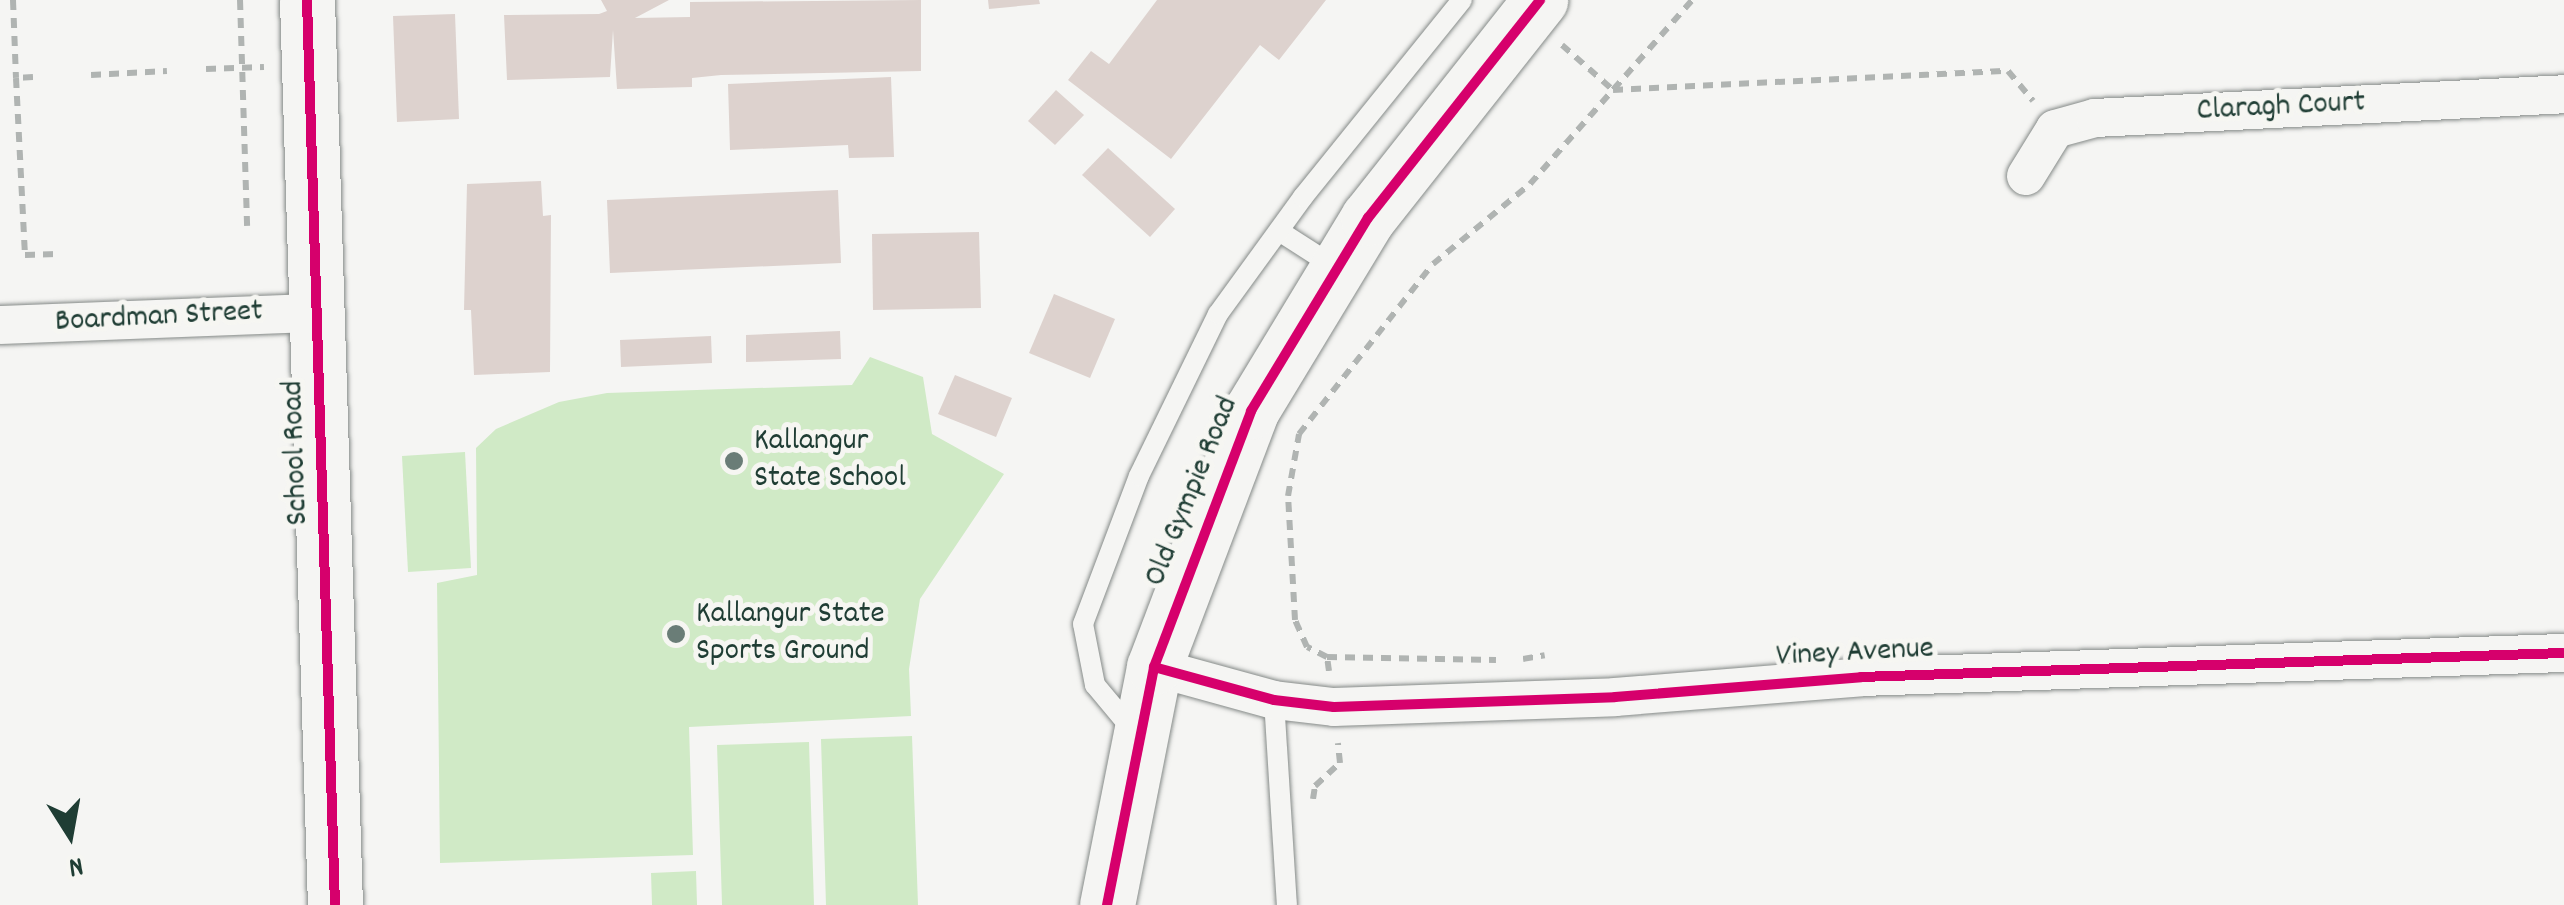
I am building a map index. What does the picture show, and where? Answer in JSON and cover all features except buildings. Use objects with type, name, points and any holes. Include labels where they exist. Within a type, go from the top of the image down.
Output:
[{"type":"main road","name":"School Road","points":[[308,0],[336,905]]},
{"type":"main road","name":"Old Gympie Road","points":[[1107,905],[1136,734],[1154,667],[1250,412],[1335,267],[1534,7]]},
{"type":"street","name":"Claragh Court","points":[[2055,129],[2094,118],[2564,94]]},
{"type":"street","points":[[2026,176],[2055,129]]},
{"type":"street","name":"Boardman Street","points":[[0,326],[318,314]]},
{"type":"street","name":"Viney Avenue","points":[[1154,667],[1274,700],[1334,707],[1615,697],[1861,676],[2564,653]]},
{"type":"lane","points":[[1136,734],[1095,685],[1084,624],[1139,476],[1199,347],[1279,231],[1462,0]]},
{"type":"lane","points":[[1279,231],[1335,267]]},
{"type":"lane","points":[[1274,700],[1288,905]]},
{"type":"path","points":[[13,0],[25,255],[57,254]]},
{"type":"path","points":[[240,0],[247,226]]},
{"type":"path","points":[[1545,655],[1517,660],[1327,658],[1307,647],[1295,620],[1288,496],[1299,434],[1433,264],[1507,206],[1692,0]]},
{"type":"path","points":[[1534,7],[1612,90],[2008,71],[2055,129]]},
{"type":"path","points":[[206,69],[270,66]]},
{"type":"path","points":[[92,75],[167,71]]},
{"type":"path","points":[[16,78],[33,77]]},
{"type":"path","points":[[1312,807],[1315,786],[1340,763],[1327,658]]},
{"type":"green space","name":"Kallangur State Sports Ground","points":[[870,357],[923,377],[932,434],[1004,474],[920,599],[909,669],[911,716],[689,727],[693,855],[440,863],[437,583],[477,575],[476,448],[496,429],[559,402],[607,393],[852,385]]},
{"type":"green space","points":[[465,452],[471,568],[408,572],[402,456]]},
{"type":"green space","points":[[912,736],[918,905],[826,905],[821,739]]},
{"type":"green space","points":[[809,742],[814,905],[722,905],[717,745]]},
{"type":"green space","points":[[696,871],[697,905],[652,905],[651,873]]},
{"type":"cycle path","points":[[307,0],[335,905]]},
{"type":"cycle path","points":[[1107,905],[1154,667],[1251,411],[1368,218],[1540,0]]},
{"type":"cycle path","points":[[1154,667],[1274,700],[1334,707],[1615,697],[1861,677],[2564,653]]},
{"type":"place","name":"Kallangur State School","points":[[734,461]]},
{"type":"place","name":"Kallangur State Sports Ground","points":[[676,634]]}]
